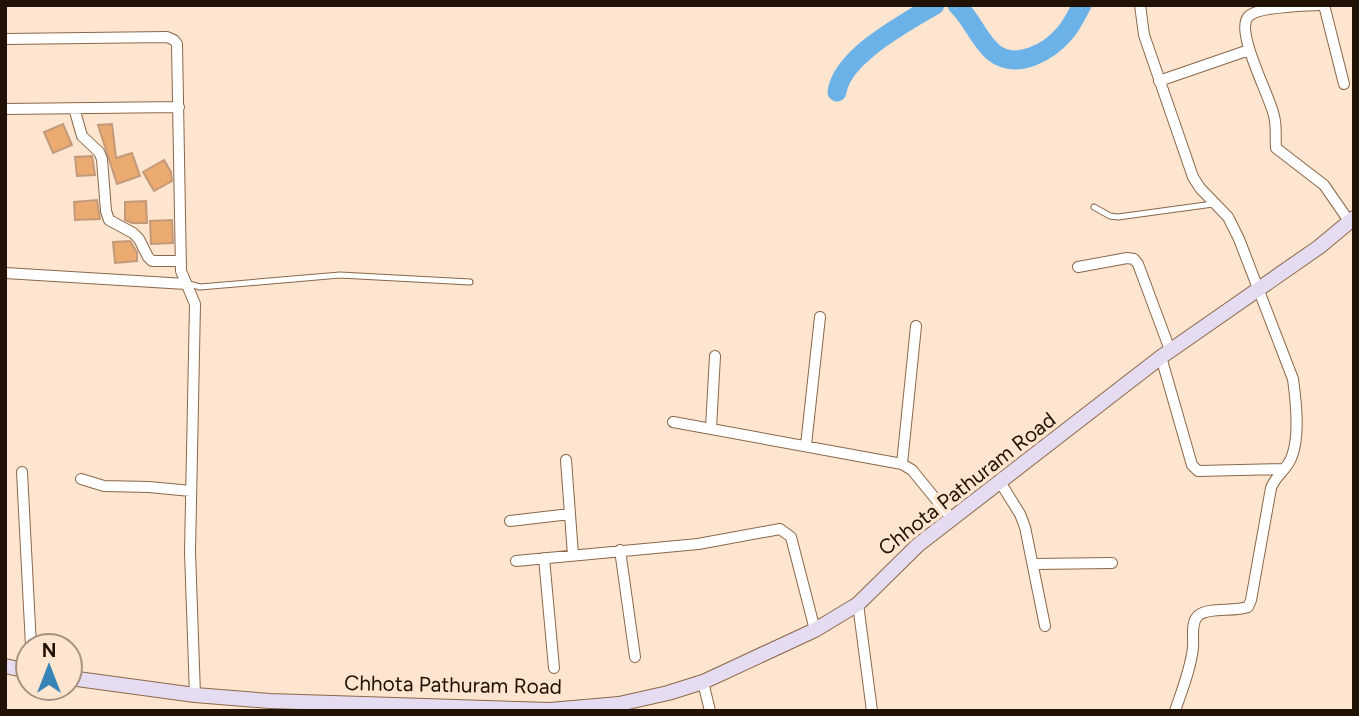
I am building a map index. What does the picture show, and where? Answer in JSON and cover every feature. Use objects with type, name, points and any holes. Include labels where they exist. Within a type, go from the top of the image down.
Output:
[{"type":"street","points":[[1140,5],[1144,35],[1194,177],[1200,188],[1217,203],[1239,239],[1293,379],[1296,399],[1292,457],[1270,488],[1251,600],[1248,607],[1240,610],[1207,612],[1199,614],[1195,619],[1191,657],[1175,711]]},
{"type":"street","points":[[1318,5],[1254,13],[1247,18],[1245,26],[1250,50],[1274,112],[1276,148],[1324,185],[1352,220]]},
{"type":"street","points":[[1324,5],[1344,84]]},
{"type":"street","points":[[5,39],[167,37],[177,44],[181,261],[194,304],[191,491],[195,695]]},
{"type":"street","points":[[1159,81],[1250,50]]},
{"type":"street","points":[[5,109],[179,107]]},
{"type":"street","points":[[74,108],[82,136],[99,152],[102,159],[109,220],[133,233],[152,261],[181,261]]},
{"type":"street","name":"Chhota Pathuram Road","points":[[84,680],[195,695],[228,704],[468,710],[587,709],[668,694],[703,682],[815,630],[858,604],[898,562],[952,519],[1165,354],[1319,247],[1352,220]]},
{"type":"street","points":[[1078,267],[1127,258],[1134,259],[1138,264],[1165,354],[1192,465],[1198,471],[1283,469]]},
{"type":"street","points":[[5,273],[186,284]]},
{"type":"street","points":[[806,445],[820,317]]},
{"type":"street","points":[[902,464],[916,326]]},
{"type":"street","points":[[711,428],[715,356]]},
{"type":"street","points":[[673,422],[902,464],[912,470],[952,519]]},
{"type":"street","points":[[566,460],[573,555]]},
{"type":"street","points":[[22,471],[30,632]]},
{"type":"street","points":[[81,479],[104,486],[191,491]]},
{"type":"street","points":[[1000,482],[1020,514],[1034,564],[1045,626]]},
{"type":"street","points":[[510,521],[570,514]]},
{"type":"street","points":[[516,561],[710,542],[775,529],[785,530],[791,537],[815,630]]},
{"type":"street","points":[[620,550],[635,657]]},
{"type":"street","points":[[544,558],[554,668]]},
{"type":"street","points":[[1034,564],[1112,563]]},
{"type":"street","points":[[858,604],[872,711]]},
{"type":"street","points":[[703,682],[710,711]]},
{"type":"lane","points":[[1094,207],[1110,216],[1118,217],[1217,203]]},
{"type":"lane","points":[[186,284],[200,287],[340,275],[470,282]]},
{"type":"building","points":[[63,124],[72,145],[53,153],[44,132]]},
{"type":"building","points":[[112,124],[116,158],[132,153],[140,176],[117,184],[98,125]]},
{"type":"building","points":[[92,156],[95,175],[77,176],[75,157]]},
{"type":"building","points":[[164,160],[171,172],[172,181],[154,191],[143,172]]},
{"type":"building","points":[[97,200],[100,219],[75,220],[74,202]]},
{"type":"building","points":[[146,201],[147,223],[125,220],[125,202]]},
{"type":"building","points":[[172,220],[173,243],[151,244],[150,221]]},
{"type":"building","points":[[130,241],[137,252],[137,261],[115,263],[113,242]]},
{"type":"waterway","points":[[837,92],[841,79],[862,53],[935,5]]},
{"type":"waterway","points":[[957,5],[988,47],[1002,57],[1012,60],[1032,57],[1050,47],[1068,30],[1082,5]]}]
